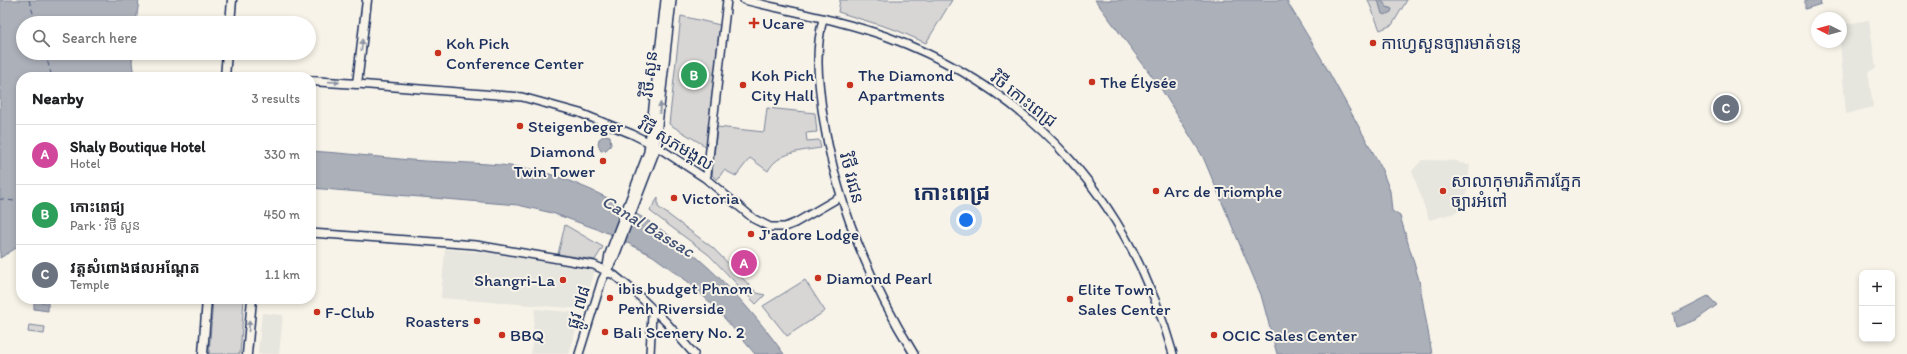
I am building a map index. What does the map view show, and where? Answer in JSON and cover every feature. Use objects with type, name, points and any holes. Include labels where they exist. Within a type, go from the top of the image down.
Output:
[{"type":"main road","points":[[231,16],[232,0]]},
{"type":"main road","points":[[358,84],[367,0]]},
{"type":"main road","points":[[225,72],[226,60]]},
{"type":"main road","name":"វិថី សុភមង្គល","points":[[316,81],[358,84]]},
{"type":"main road","points":[[203,354],[207,304]]},
{"type":"main road","points":[[247,354],[252,304]]},
{"type":"street","name":"វិថី សួន","points":[[606,270],[634,198],[655,152],[653,145],[665,0]]},
{"type":"street","name":"វិថី សួន","points":[[653,145],[672,0]]},
{"type":"street","points":[[705,178],[707,175],[727,0]]},
{"type":"street","name":"វិថី កោះពេជ្រ","points":[[744,0],[823,19],[887,37],[936,58],[1005,101],[1051,139],[1100,197],[1127,238],[1157,302],[1173,354]]},
{"type":"street","name":"វិថី វរជន","points":[[823,19],[818,45],[818,73],[828,144],[840,197],[856,241],[875,283],[914,354]]},
{"type":"street","name":"វិថី សុភមង្គល","points":[[358,84],[531,99],[580,113],[653,145],[705,178],[763,225],[770,227],[778,228],[790,225],[840,197]]},
{"type":"street","points":[[316,233],[476,245],[594,265],[606,270],[635,292],[655,310],[694,354]]},
{"type":"street","name":"ផ្លូវ ៧៨","points":[[579,354],[606,270]]},
{"type":"street","points":[[650,354],[652,314],[655,310]]},
{"type":"shaded area","points":[[840,0],[952,0],[926,43],[896,30],[838,12]]},
{"type":"shaded area","points":[[1368,0],[1407,0],[1392,25],[1380,30]]},
{"type":"shaded area","points":[[681,16],[720,25],[707,147],[669,124]]},
{"type":"shaded area","points":[[1869,20],[1876,68],[1868,72],[1873,107],[1846,114],[1840,48],[1847,48],[1847,24]]},
{"type":"shaded area","points":[[767,108],[815,113],[817,132],[806,133],[807,141],[819,140],[821,148],[784,156],[772,165],[768,171],[750,158],[736,176],[724,170],[717,180],[712,175],[717,127],[764,132]]},
{"type":"shaded area","name":"សាលាកុមារភិការភ្នែក ច្បារអំពៅ","points":[[1422,160],[1458,161],[1458,163],[1470,164],[1465,210],[1429,220],[1412,171]]},
{"type":"shaded area","points":[[658,198],[658,207],[713,248],[757,293],[765,295],[756,304],[709,255],[651,212],[650,210]]},
{"type":"shaded area","points":[[565,225],[603,247],[595,260],[558,254]]},
{"type":"shaded area","points":[[445,249],[490,253],[595,271],[583,309],[441,298]]},
{"type":"shaded area","points":[[805,280],[825,311],[787,336],[763,306]]},
{"type":"shaded area","points":[[213,304],[244,304],[240,354],[209,354]]},
{"type":"shaded area","points":[[535,309],[581,313],[569,354],[531,354]]},
{"type":"shaded area","points":[[262,313],[283,315],[279,354],[258,354]]},
{"type":"shaded area","points":[[29,325],[45,327],[44,334],[28,332]]},
{"type":"water","points":[[0,0],[139,0],[137,16],[16,16],[16,60],[132,60],[133,72],[16,72],[16,248],[0,258]]},
{"type":"water","points":[[1095,0],[1286,0],[1320,56],[1380,165],[1390,191],[1392,211],[1400,216],[1419,280],[1432,354],[1277,354],[1261,295],[1203,157],[1160,87]]},
{"type":"water","points":[[1378,0],[1382,1],[1387,7],[1392,9],[1391,12],[1385,15],[1382,14]]},
{"type":"water","points":[[1805,0],[1820,0],[1821,4],[1805,9]]},
{"type":"water","points":[[605,135],[610,136],[611,145],[606,150],[601,151],[598,144],[599,139]]},
{"type":"water","name":"Canal Bassac","points":[[316,151],[410,160],[511,166],[550,174],[591,190],[649,221],[675,239],[699,259],[722,280],[743,303],[784,354],[755,354],[714,306],[687,281],[653,256],[608,233],[552,213],[518,205],[316,188]]},
{"type":"water","points":[[1708,296],[1717,305],[1696,320],[1676,327],[1673,314]]},
{"type":"water","points":[[34,304],[48,304],[48,311],[34,309]]},
{"type":"ferry route","points":[[29,0],[34,16]]},
{"type":"ferry route","points":[[47,60],[51,72]]},
{"type":"ferry route","points":[[0,199],[16,201]]},
{"type":"place","name":"Ucare","points":[[754,23]]},
{"type":"place","name":"កាហ្វេសួនច្បារមាត់ទន្លេ","points":[[1373,43]]},
{"type":"place","name":"Koh Pich Conference Center","points":[[438,53]]},
{"type":"place","name":"កោះពេជ្យ","points":[[694,75]]},
{"type":"place","name":"The Élysée","points":[[1092,82]]},
{"type":"place","name":"Koh Pich City Hall","points":[[743,85]]},
{"type":"place","name":"The Diamond Apartments","points":[[850,85]]},
{"type":"place","name":"វត្តសំពោងផលអណ្តែត","points":[[1726,108]]},
{"type":"place","name":"Steigenbeger","points":[[520,126]]},
{"type":"place","name":"Diamond Twin Tower","points":[[603,161]]},
{"type":"place","name":"Arc de Triomphe","points":[[1156,191]]},
{"type":"place","name":"សាលាកុមារភិការភ្នែក ច្បារអំពៅ","points":[[1443,191]]},
{"type":"place","name":"Victoria","points":[[674,198]]},
{"type":"place","name":"J'adore Lodge","points":[[751,234]]},
{"type":"place","name":"Shaly Boutique Hotel","points":[[744,263]]},
{"type":"place","name":"Diamond Pearl","points":[[818,278]]},
{"type":"place","name":"Shangri-La","points":[[563,280]]},
{"type":"place","name":"ibis budget Phnom Penh Riverside","points":[[610,298]]},
{"type":"place","name":"Elite Town Sales Center","points":[[1070,299]]},
{"type":"place","name":"F-Club","points":[[317,312]]},
{"type":"place","name":"Roasters","points":[[477,321]]},
{"type":"place","name":"Bali Scenery No. 2","points":[[605,332]]},
{"type":"place","name":"BBQ","points":[[502,335]]},
{"type":"place","name":"OCIC Sales Center","points":[[1214,335]]},
{"type":"district","name":"កោះពេជ្រ","points":[[952,193]]}]
